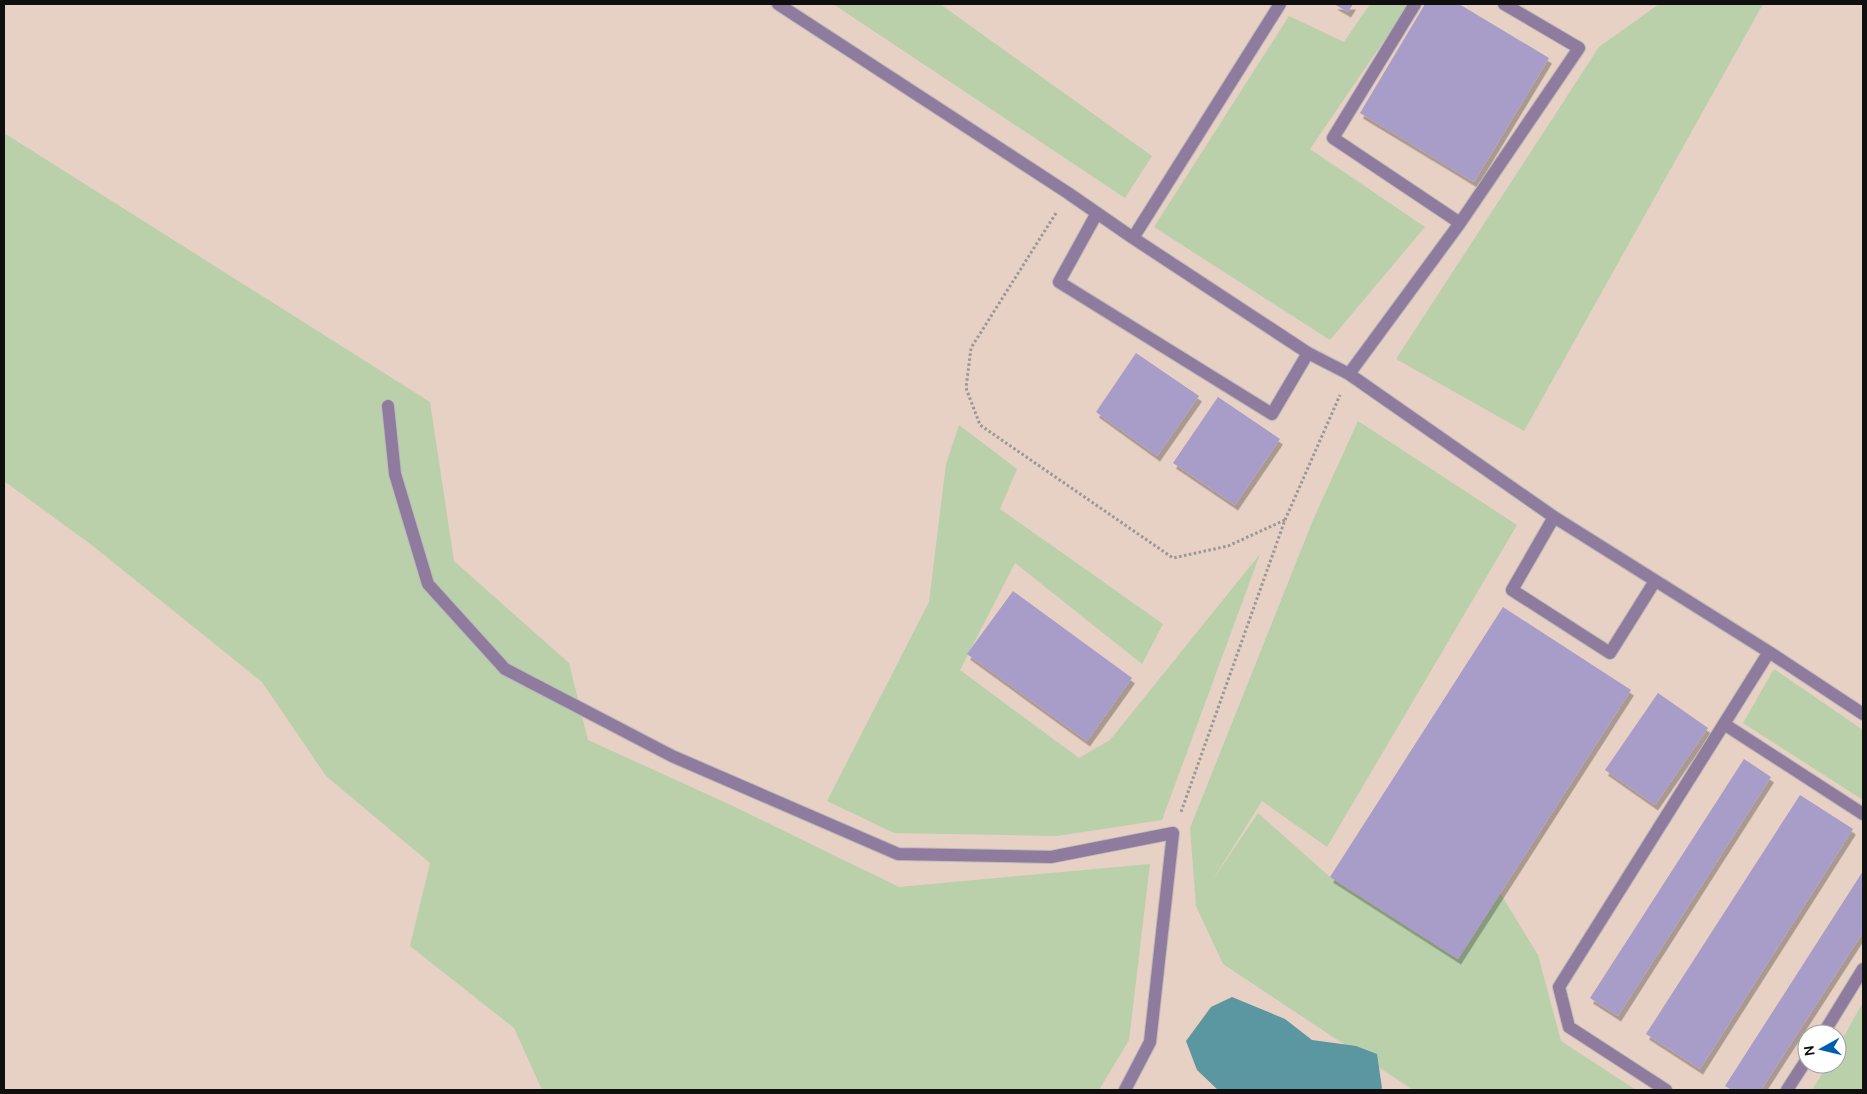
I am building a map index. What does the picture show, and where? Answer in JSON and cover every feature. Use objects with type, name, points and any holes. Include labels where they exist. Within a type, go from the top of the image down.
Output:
[{"type":"lane","points":[[778,4],[1308,353],[1349,374],[1554,517],[1769,652],[1863,714]]},
{"type":"lane","points":[[1133,238],[1280,4]]},
{"type":"lane","points":[[1415,4],[1333,138],[1460,223]]},
{"type":"lane","points":[[1349,374],[1460,223],[1579,48],[1504,4]]},
{"type":"lane","points":[[1097,213],[1059,282],[1272,414],[1308,353]]},
{"type":"lane","points":[[388,406],[395,474],[428,584],[505,669],[672,756],[898,854],[1051,857],[1173,833],[1150,1042],[1125,1090]]},
{"type":"lane","points":[[1554,517],[1512,590],[1610,652],[1655,581]]},
{"type":"lane","points":[[1666,1090],[1569,1027],[1559,987],[1769,652]]},
{"type":"lane","points":[[1724,724],[1863,814]]},
{"type":"lane","points":[[1829,1024],[1863,969]]},
{"type":"lane","points":[[1787,1090],[1797,1074]]},
{"type":"path","points":[[1068,194],[971,348],[966,388],[980,425],[1173,558],[1228,546],[1285,520]]},
{"type":"path","points":[[1173,833],[1285,520],[1349,374]]},
{"type":"shaded area","points":[[4,4],[1863,4],[1863,1090],[4,1090]]},
{"type":"green space","points":[[833,4],[940,4],[1152,156],[1125,198]]},
{"type":"green space","points":[[1370,4],[1409,4],[1310,149],[1425,227],[1330,340],[1154,227],[1289,16],[1344,42]]},
{"type":"green space","points":[[1659,4],[1763,4],[1524,431],[1396,359],[1599,47]]},
{"type":"green space","points":[[4,133],[430,402],[454,561],[569,663],[588,740],[733,806],[899,887],[1150,864],[1129,1040],[1099,1090],[542,1090],[514,1028],[410,946],[430,863],[326,776],[262,682],[93,546],[4,481]]},
{"type":"green space","points":[[1358,421],[1517,525],[1327,847],[1262,801],[1212,881],[1258,813],[1330,877],[1500,893],[1538,955],[1561,1041],[1636,1090],[1413,1090],[1223,964],[1196,906],[1190,828],[1313,520]]},
{"type":"green space","points":[[959,425],[1017,469],[1000,509],[1163,624],[1142,664],[1015,563],[960,670],[1079,758],[1110,740],[1260,554],[1162,820],[1057,836],[894,833],[827,801],[929,602],[946,464]]},
{"type":"green space","points":[[1774,669],[1863,730],[1863,800],[1743,723]]},
{"type":"green space","points":[[1863,1002],[1863,1090],[1812,1090],[1822,1074],[1847,1074],[1847,1031]]},
{"type":"water","points":[[1232,997],[1285,1019],[1312,1040],[1356,1046],[1377,1054],[1381,1090],[1218,1090],[1197,1070],[1186,1041],[1211,1007]]},
{"type":"building","points":[[1334,4],[1353,4],[1348,12]]},
{"type":"building","points":[[1425,4],[1459,4],[1549,58],[1474,182],[1360,113]]},
{"type":"building","points":[[1136,353],[1199,396],[1157,456],[1096,412]]},
{"type":"building","points":[[1218,397],[1280,439],[1235,505],[1173,463]]},
{"type":"building","points":[[1013,591],[1132,678],[1087,741],[967,654]]},
{"type":"building","points":[[1503,607],[1631,690],[1458,959],[1330,877]]},
{"type":"building","points":[[1658,693],[1708,728],[1655,805],[1605,770]]},
{"type":"building","points":[[1744,759],[1771,777],[1618,1016],[1590,998]]},
{"type":"building","points":[[1800,795],[1853,829],[1700,1069],[1646,1034]]},
{"type":"building","points":[[1863,871],[1863,932],[1804,1024],[1797,1024],[1797,1034],[1761,1090],[1732,1090],[1725,1086]]}]
